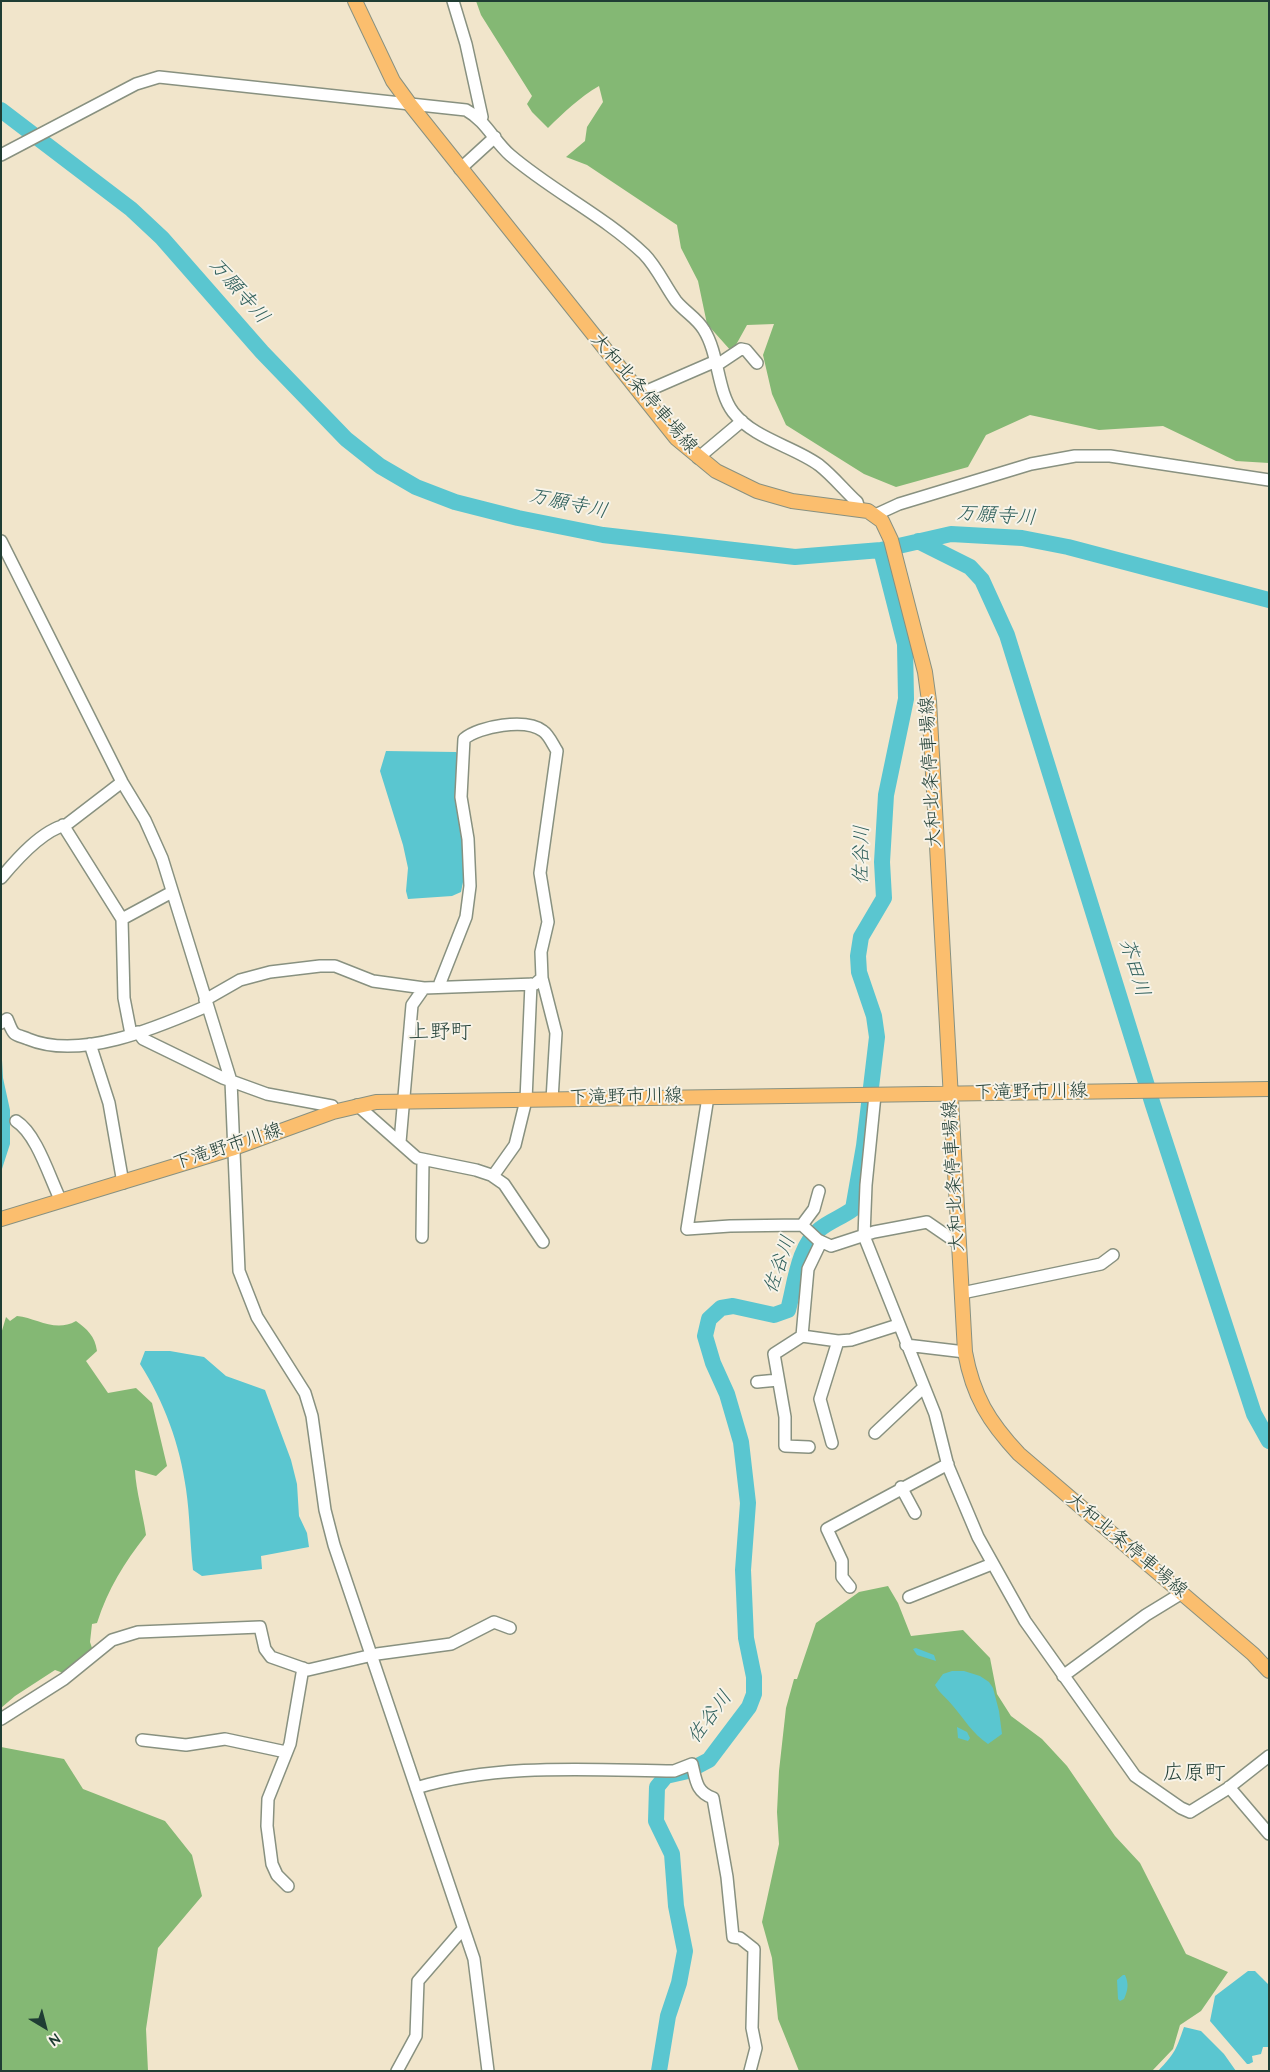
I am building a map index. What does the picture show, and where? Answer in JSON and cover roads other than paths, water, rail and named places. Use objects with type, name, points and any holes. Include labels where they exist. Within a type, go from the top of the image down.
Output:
[{"type":"main road","name":"大和北条停車場線","points":[[355,1],[389,74],[409,103],[676,438],[716,471],[757,491],[792,500],[859,509],[875,515],[882,521],[891,540],[925,672],[929,701],[958,1244],[969,1372],[980,1403],[997,1430],[1025,1459],[1182,1593],[1269,1671]]},
{"type":"main road","name":"下滝野市川線","points":[[1,1219],[234,1148],[333,1112],[376,1102],[1269,1089]]},
{"type":"street","points":[[453,1],[474,73],[480,119]]},
{"type":"street","points":[[1,155],[136,84],[159,77],[466,110],[480,119],[510,155],[594,215],[644,255],[677,302],[695,317],[706,332],[726,401],[734,413],[742,421],[780,446],[820,466],[857,502],[859,509]]},
{"type":"street","points":[[460,168],[495,137]]},
{"type":"street","points":[[640,394],[716,363],[741,349],[746,350],[757,363]]},
{"type":"street","points":[[698,458],[742,421]]},
{"type":"street","points":[[875,515],[899,504],[1031,464],[1075,456],[1110,456],[1269,480]]},
{"type":"street","points":[[1,541],[122,782],[145,820],[162,858],[205,1003],[231,1081],[239,1272],[257,1317],[305,1393],[312,1416],[325,1510],[335,1548],[474,1959],[488,2071]]},
{"type":"street","points":[[440,988],[440,983],[466,917],[470,886],[468,839],[461,798],[464,740],[472,732],[500,725],[528,725],[544,732],[557,751],[540,873],[548,922],[541,952],[542,978],[556,1033],[552,1100]]},
{"type":"street","points":[[1,878],[16,859],[56,827],[63,825],[122,782]]},
{"type":"street","points":[[63,825],[122,919],[124,998],[134,1033],[231,1081],[268,1094],[332,1106],[333,1112]]},
{"type":"street","points":[[122,919],[172,892]]},
{"type":"street","points":[[1,1023],[7,1019],[14,1033],[35,1042],[56,1046],[90,1044],[134,1033],[205,1003],[240,980],[270,972],[320,966],[342,969],[373,981],[424,988],[535,984],[542,978]]},
{"type":"street","points":[[493,1176],[515,1145],[526,1100],[531,984]]},
{"type":"street","points":[[400,1142],[412,1005],[424,988]]},
{"type":"street","points":[[90,1044],[109,1103],[123,1183]]},
{"type":"street","points":[[870,1095],[864,1236],[935,1414],[948,1464],[978,1537],[1025,1622],[1134,1776],[1181,1808],[1190,1812],[1269,1756]]},
{"type":"street","points":[[708,1097],[687,1229],[730,1226],[802,1225],[809,1219],[814,1209],[819,1190]]},
{"type":"street","points":[[357,1105],[417,1158],[456,1164],[493,1176],[504,1184],[543,1242]]},
{"type":"street","points":[[16,1121],[34,1142],[61,1201]]},
{"type":"street","points":[[422,1237],[423,1160]]},
{"type":"street","points":[[802,1225],[821,1242],[831,1246],[864,1236],[928,1222],[958,1244]]},
{"type":"street","points":[[802,1336],[808,1269],[821,1242]]},
{"type":"street","points":[[962,1293],[1101,1264],[1113,1255]]},
{"type":"street","points":[[809,1447],[786,1446],[785,1418],[774,1354],[802,1336],[838,1341],[851,1340],[898,1324]]},
{"type":"street","points":[[832,1443],[820,1399],[838,1341]]},
{"type":"street","points":[[906,1345],[966,1352]]},
{"type":"street","points":[[757,1382],[778,1380]]},
{"type":"street","points":[[875,1432],[924,1387]]},
{"type":"street","points":[[850,1587],[842,1576],[842,1560],[826,1529],[901,1487],[948,1464]]},
{"type":"street","points":[[901,1487],[915,1513]]},
{"type":"street","points":[[909,1597],[992,1564]]},
{"type":"street","points":[[1063,1676],[1146,1615],[1182,1593]]},
{"type":"street","points":[[1,1719],[64,1679],[112,1640],[138,1632],[260,1627],[265,1649],[270,1658],[308,1670],[451,1644],[494,1622],[510,1628]]},
{"type":"street","points":[[288,1886],[276,1875],[272,1864],[267,1826],[268,1799],[286,1752],[295,1720],[303,1668]]},
{"type":"street","points":[[142,1740],[186,1745],[225,1739],[286,1752]]},
{"type":"street","points":[[416,1788],[501,1771],[546,1769],[674,1771],[692,1764],[698,1788],[704,1795],[713,1798],[727,1877],[733,1937],[740,1938],[754,1949],[752,2028],[756,2048],[750,2071]]},
{"type":"street","points":[[1229,1786],[1269,1834]]},
{"type":"street","points":[[397,2071],[416,2036],[418,1981],[463,1929]]},
{"type":"water","points":[[386,751],[456,752],[460,756],[465,872],[461,892],[452,896],[408,899],[406,891],[408,868],[403,845],[380,771]]},
{"type":"water","points":[[1,1042],[3,1078],[10,1110],[10,1144],[1,1172]]},
{"type":"water","points":[[145,1351],[170,1351],[204,1357],[226,1376],[265,1390],[291,1460],[297,1484],[299,1516],[307,1533],[309,1547],[261,1556],[262,1569],[202,1576],[193,1570],[186,1489],[180,1456],[164,1408],[140,1364]]},
{"type":"water","points":[[916,1648],[934,1655],[936,1661],[917,1655],[913,1649]]},
{"type":"water","points":[[952,1671],[964,1671],[980,1676],[989,1682],[993,1688],[1002,1734],[988,1744],[973,1731],[935,1685],[943,1674]]},
{"type":"water","points":[[957,1727],[967,1732],[970,1738],[968,1741],[958,1738]]},
{"type":"water","points":[[1248,1971],[1255,1971],[1269,1985],[1269,2047],[1263,2047],[1261,2054],[1252,2056],[1253,2062],[1247,2064],[1210,2021],[1215,1996]]},
{"type":"water","points":[[1125,1975],[1128,1987],[1124,1999],[1120,2001],[1118,1999],[1117,1980]]},
{"type":"water","points":[[1184,2027],[1201,2031],[1224,2054],[1236,2071],[1158,2071],[1174,2051]]},
{"type":"waterway","name":"万願寺川","points":[[1,110],[131,209],[162,238],[262,352],[346,439],[380,466],[416,487],[455,502],[518,518],[603,535],[795,557],[881,550],[951,534],[1022,538],[1068,547],[1269,600]]},
{"type":"waterway","name":"芥田川","points":[[918,541],[970,567],[982,580],[1007,635],[1153,1105],[1254,1414],[1269,1441]]},
{"type":"waterway","name":"佐谷川","points":[[659,2071],[668,2016],[679,1983],[685,1951],[676,1906],[672,1854],[656,1821],[657,1787],[666,1776],[688,1771],[709,1760],[749,1707],[754,1694],[754,1677],[746,1638],[743,1570],[748,1503],[741,1442],[727,1394],[713,1363],[705,1336],[709,1319],[721,1308],[733,1306],[774,1315],[788,1310],[798,1266],[807,1245],[820,1229],[853,1209],[864,1146],[877,1037],[874,1016],[859,972],[858,956],[861,937],[884,898],[882,862],[886,795],[906,699],[905,644],[881,550]]},
{"type":"district","name":"上野町","points":[[440,1034]]},
{"type":"district","name":"広原町","points":[[1194,1775]]}]
